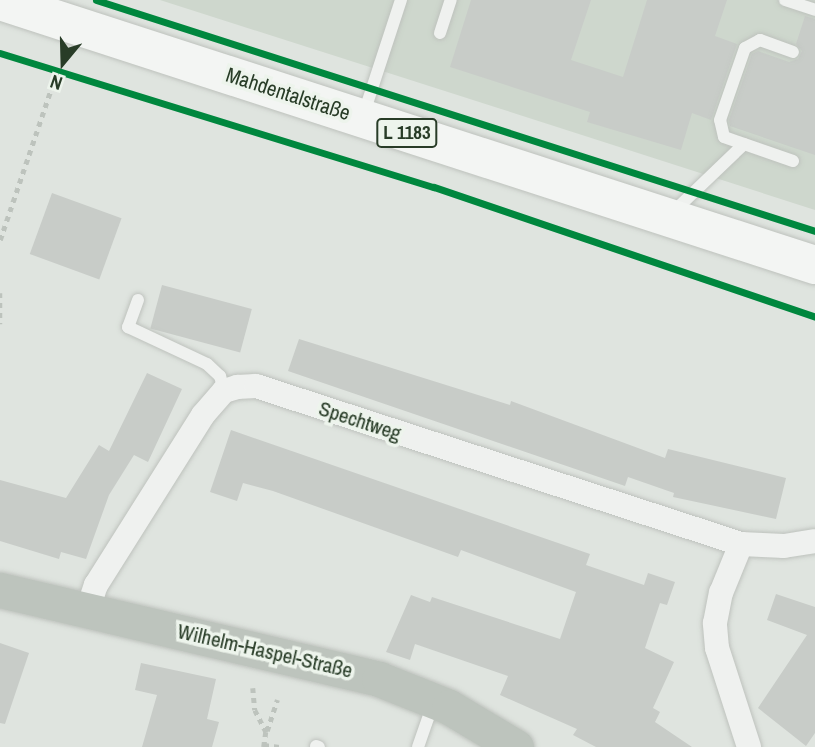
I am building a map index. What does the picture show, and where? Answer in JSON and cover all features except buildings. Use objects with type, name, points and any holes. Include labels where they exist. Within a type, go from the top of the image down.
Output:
[{"type":"main road","name":"Mahdentalstraße","points":[[0,1],[815,265]]},
{"type":"street","name":"Spechtweg","points":[[224,391],[256,386],[741,544],[785,546],[815,541]]},
{"type":"street","points":[[88,609],[102,576],[203,415],[224,391]]},
{"type":"street","points":[[741,544],[715,623],[717,648],[749,747]]},
{"type":"street","name":"Wilhelm-Haspel-Straße","points":[[0,590],[341,669],[434,700],[516,747]]},
{"type":"lane","points":[[362,119],[401,0]]},
{"type":"lane","points":[[440,33],[451,0]]},
{"type":"lane","points":[[785,0],[815,10]]},
{"type":"lane","points":[[793,52],[760,40],[745,48],[720,120],[724,136],[793,161]]},
{"type":"lane","points":[[668,217],[744,144]]},
{"type":"lane","points":[[138,300],[128,327],[207,364],[220,376],[224,391]]},
{"type":"lane","points":[[418,747],[434,700]]},
{"type":"path","points":[[0,240],[57,72]]},
{"type":"path","points":[[0,293],[0,324]]},
{"type":"path","points":[[253,688],[255,710],[266,732]]},
{"type":"path","points":[[277,700],[264,746],[280,747]]},
{"type":"shaded area","points":[[160,0],[815,0],[815,210],[498,108]]},
{"type":"cycle path","points":[[96,0],[815,231]]},
{"type":"cycle path","points":[[0,53],[434,187],[815,317]]}]
